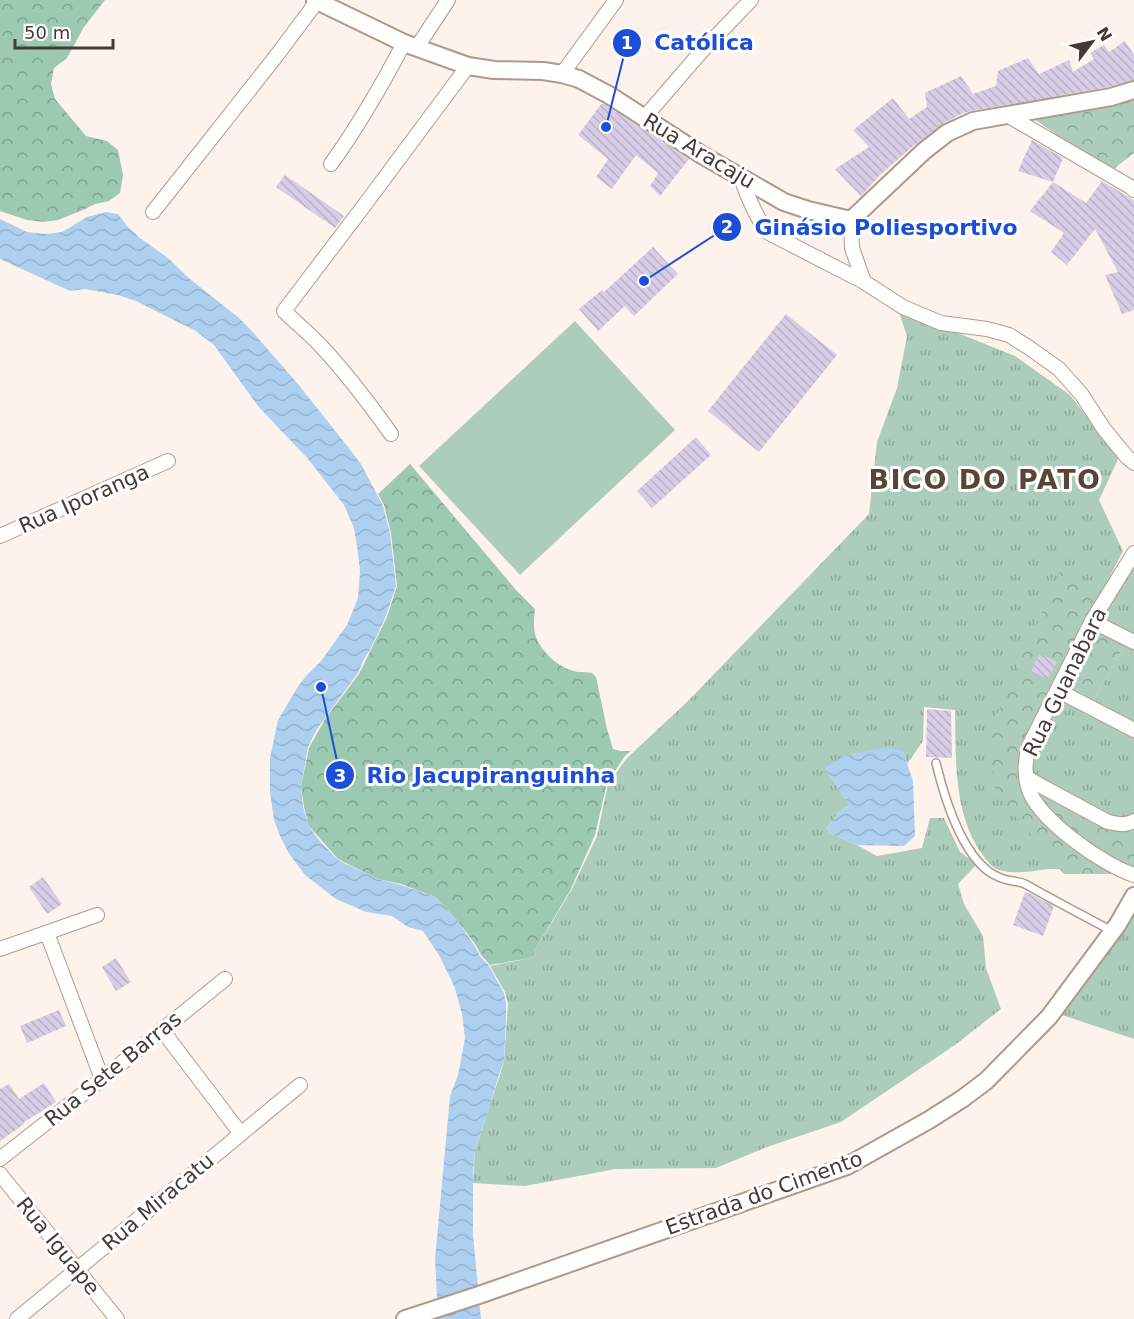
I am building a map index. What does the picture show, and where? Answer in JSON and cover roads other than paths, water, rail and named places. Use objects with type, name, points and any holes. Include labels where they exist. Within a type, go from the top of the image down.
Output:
[{"type":"street","points":[[153,212],[277,55],[317,0]]},
{"type":"street","name":"Rua Aracaju","points":[[317,0],[411,45],[468,66],[494,70],[543,71],[579,79],[609,95],[702,155],[784,202],[851,220]]},
{"type":"street","points":[[331,164],[411,45],[448,0]]},
{"type":"street","points":[[562,74],[616,0]]},
{"type":"street","points":[[644,118],[701,52],[751,0]]},
{"type":"street","points":[[391,434],[343,371],[320,345],[284,312],[468,66]]},
{"type":"street","points":[[864,282],[852,248],[851,220],[924,151],[947,133],[973,121],[1111,97],[1134,90]]},
{"type":"street","points":[[1007,115],[1132,186]]},
{"type":"street","points":[[741,178],[750,203],[767,232],[864,282],[903,307],[941,323],[987,329],[1009,335],[1059,369],[1082,395],[1126,457],[1134,463]]},
{"type":"street","name":"Rua Iporanga","points":[[0,536],[168,461]]},
{"type":"street","name":"Rua Guanabara","points":[[1134,553],[1092,621],[1029,746],[1024,767],[1028,789],[1035,801],[1064,832],[1083,848],[1123,872],[1134,875]]},
{"type":"street","points":[[1092,621],[1134,642]]},
{"type":"street","points":[[1058,690],[1134,730]]},
{"type":"street","points":[[1026,777],[1108,822],[1120,825],[1134,821]]},
{"type":"street","name":"Estrada do Cimento","points":[[405,1319],[847,1166],[928,1120],[986,1081],[1049,1017],[1112,931],[1134,896]]},
{"type":"street","points":[[0,949],[98,915]]},
{"type":"street","points":[[47,933],[102,1079]]},
{"type":"street","name":"Rua Sete Barras","points":[[0,1159],[225,979]]},
{"type":"street","points":[[162,1030],[241,1134]]},
{"type":"street","name":"Rua Miracatu","points":[[17,1319],[300,1086]]},
{"type":"street","name":"Rua Iguape","points":[[0,1174],[117,1319]]},
{"type":"lane","points":[[936,763],[954,819],[977,860],[988,871],[1011,881],[1024,883],[1112,931]]},
{"type":"water","points":[[106,212],[118,214],[140,238],[168,258],[250,329],[298,384],[361,464],[383,506],[390,533],[396,586],[386,616],[358,673],[317,729],[308,747],[301,786],[303,807],[309,826],[338,860],[378,879],[435,897],[456,919],[489,966],[504,993],[506,1020],[504,1062],[475,1151],[473,1171],[473,1235],[481,1319],[438,1319],[435,1259],[450,1096],[458,1075],[465,1038],[455,988],[439,955],[423,931],[408,927],[392,916],[366,912],[336,899],[305,875],[288,852],[274,820],[270,792],[270,758],[278,720],[299,685],[321,661],[347,625],[358,598],[360,571],[354,528],[344,505],[308,459],[258,406],[214,345],[194,330],[136,301],[85,289],[70,291],[0,259],[0,219],[27,232],[46,234],[62,232],[87,217]]},
{"type":"water","points":[[887,747],[903,751],[913,781],[915,836],[904,846],[857,845],[825,831],[838,813],[849,805],[825,768],[843,756]]},
{"type":"place","name":"Católica","points":[[606,127]]},
{"type":"place","name":"Ginásio Poliesportivo","points":[[644,281]]},
{"type":"place","name":"Rio Jacupiranguinha","points":[[321,687]]},
{"type":"district","name":"BICO DO PATO","points":[[985,480]]}]
